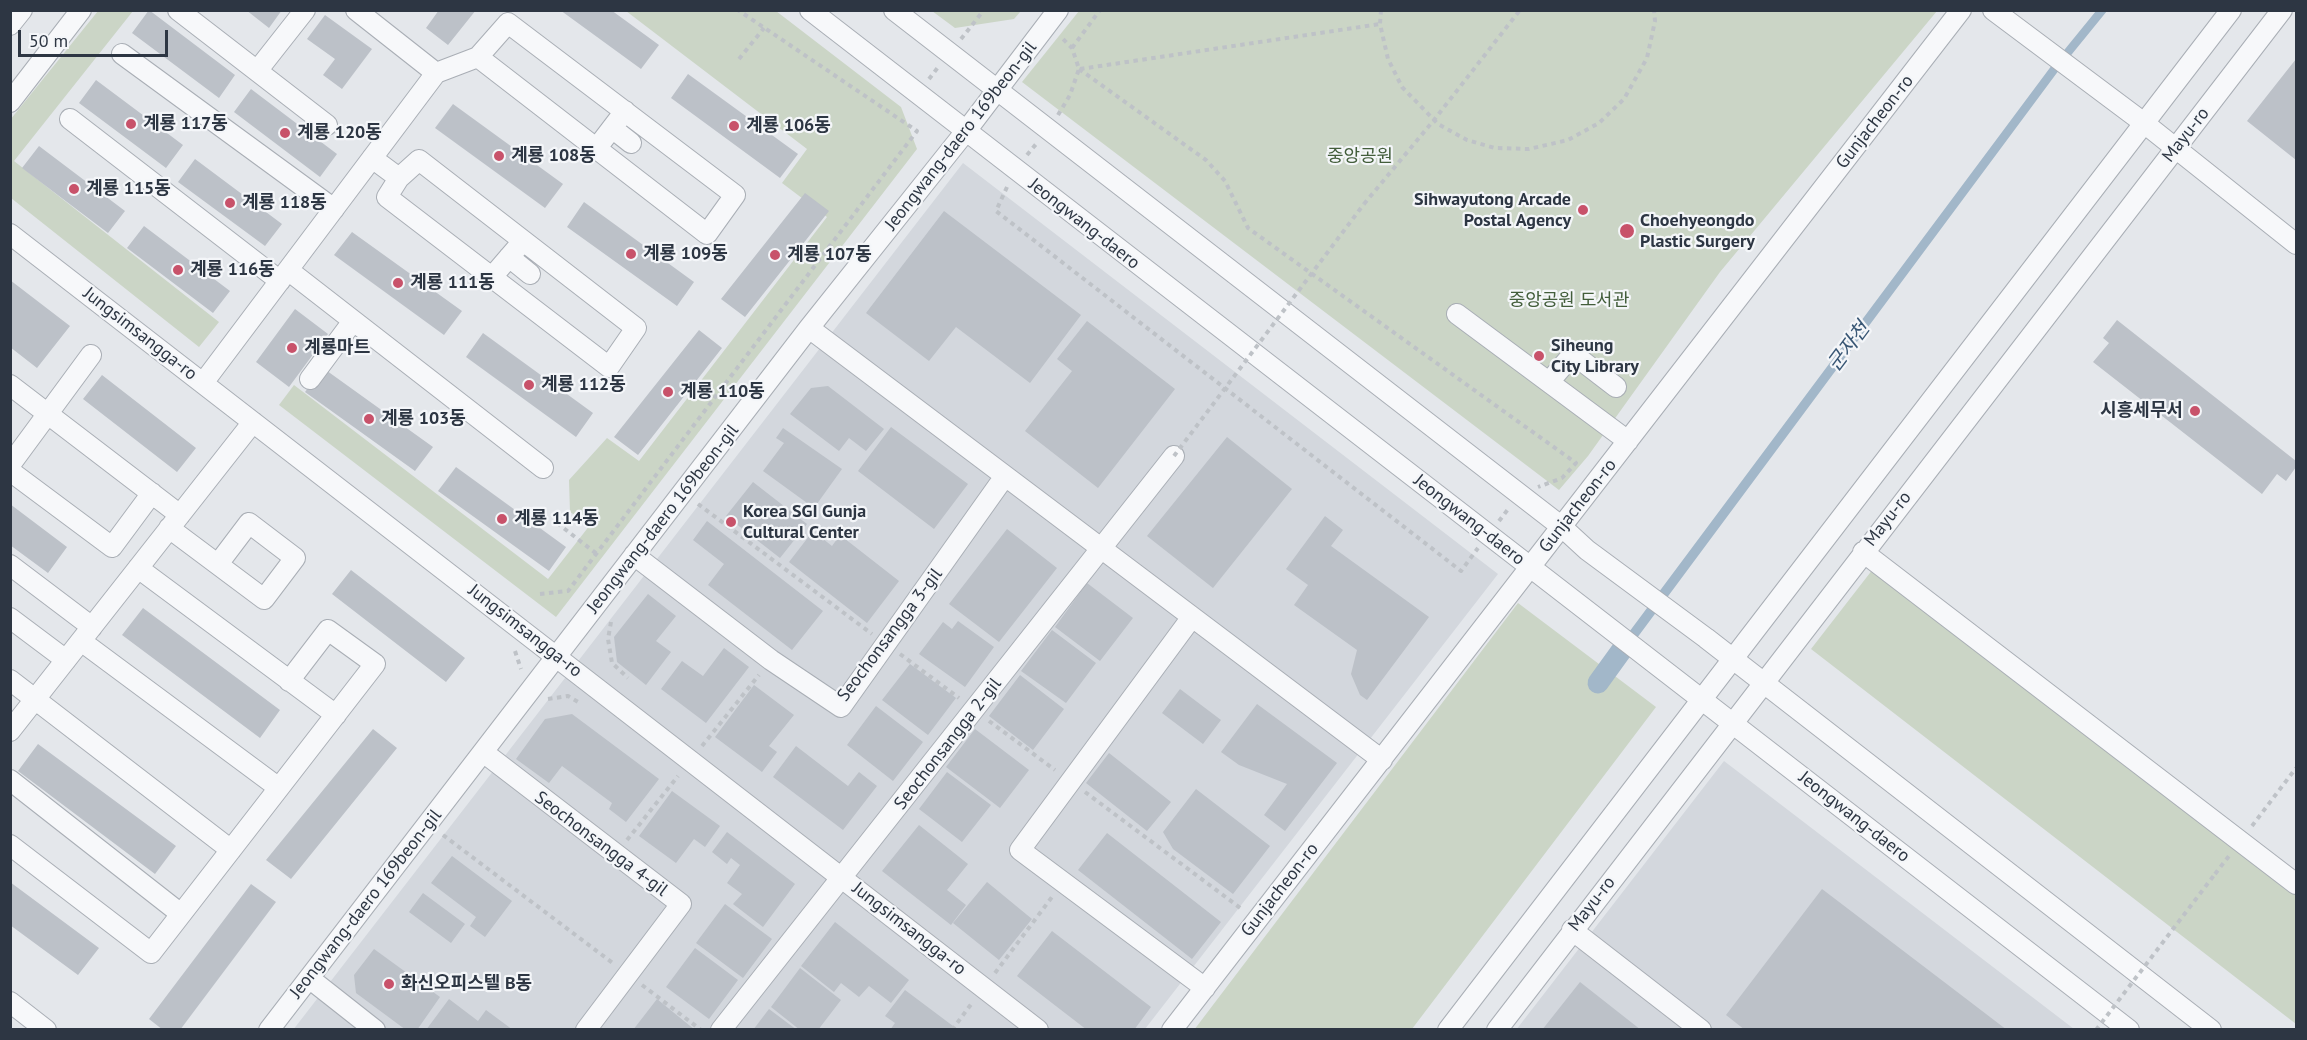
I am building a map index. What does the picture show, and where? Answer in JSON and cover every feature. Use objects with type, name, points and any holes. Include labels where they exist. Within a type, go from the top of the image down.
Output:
[{"type":"street","points":[[10,25],[22,10]]},
{"type":"street","points":[[10,102],[81,10]]},
{"type":"street","points":[[178,10],[327,125]]},
{"type":"street","points":[[257,71],[305,10]]},
{"type":"street","points":[[356,10],[436,73]]},
{"type":"street","name":"Jeongwang-daero","points":[[810,10],[2129,1029]]},
{"type":"street","points":[[894,10],[1562,527],[1587,550],[1706,638],[2211,1029]]},
{"type":"street","name":"Jeongwang-daero 169beon-gil","points":[[269,1029],[809,328],[966,131],[1058,10]]},
{"type":"street","name":"Gunjacheon-ro","points":[[1172,1029],[1961,10]]},
{"type":"street","points":[[1993,10],[2144,123],[2296,244]]},
{"type":"street","name":"Mayu-ro","points":[[1448,1029],[2231,10]]},
{"type":"street","name":"Mayu-ro","points":[[1497,1029],[1762,682],[2282,10]]},
{"type":"street","points":[[203,383],[436,73],[478,57],[508,23],[735,195],[707,234],[478,57]]},
{"type":"street","points":[[122,54],[334,209]]},
{"type":"street","points":[[596,149],[625,111]]},
{"type":"street","points":[[70,119],[284,275],[353,321],[543,468]]},
{"type":"street","points":[[612,128],[632,143]]},
{"type":"street","points":[[372,158],[399,178]]},
{"type":"street","points":[[419,160],[523,240],[636,328],[609,367],[387,197],[399,178],[419,160]]},
{"type":"street","name":"Jungsimsangga-ro","points":[[10,234],[1038,1029]]},
{"type":"street","points":[[492,278],[523,240]]},
{"type":"street","points":[[509,258],[530,274]]},
{"type":"street","points":[[1457,314],[1629,441]]},
{"type":"street","points":[[310,379],[353,321]]},
{"type":"street","points":[[809,328],[1382,760]]},
{"type":"street","points":[[1549,382],[1574,354],[1616,387]]},
{"type":"street","points":[[10,465],[91,355]]},
{"type":"street","points":[[11,387],[152,493],[175,521],[218,564]]},
{"type":"street","points":[[10,731],[253,422]]},
{"type":"street","name":"Seochonsangga 2-gil","points":[[720,1029],[842,878],[1174,456]]},
{"type":"street","points":[[10,471],[112,547],[152,493]]},
{"type":"street","name":"Seochonsangga 3-gil","points":[[634,555],[771,660],[841,707],[1005,476]]},
{"type":"street","points":[[1863,552],[2296,884]]},
{"type":"street","points":[[10,565],[86,634],[279,788]]},
{"type":"street","points":[[138,568],[336,715]]},
{"type":"street","points":[[1192,617],[1020,850],[1205,988]]},
{"type":"street","points":[[10,618],[66,660]]},
{"type":"street","points":[[10,845],[151,953],[375,664],[328,630],[289,681]]},
{"type":"street","points":[[10,680],[231,850]]},
{"type":"street","name":"Seochonsangga 4-gil","points":[[483,752],[681,904],[586,1029]]},
{"type":"street","points":[[10,780],[181,914]]},
{"type":"street","points":[[1572,930],[1688,1026]]},
{"type":"street","points":[[309,978],[375,1029]]},
{"type":"street","points":[[10,1002],[46,1029]]},
{"type":"path","points":[[540,594],[568,591],[917,131],[738,10]]},
{"type":"path","points":[[1072,48],[1100,10]]},
{"type":"path","points":[[1381,10],[1380,24],[1388,59],[1402,87],[1434,120],[1467,140],[1495,148],[1529,149],[1568,140],[1599,123],[1624,99],[1647,58],[1655,21],[1654,10]]},
{"type":"path","points":[[1174,456],[1364,204],[1434,120],[1520,10]]},
{"type":"path","points":[[1380,24],[1079,69],[1206,160],[1226,181],[1248,228],[1576,464]]},
{"type":"path","points":[[739,60],[764,28]]},
{"type":"path","points":[[996,211],[1461,571]]},
{"type":"path","points":[[557,523],[597,554]]},
{"type":"path","points":[[611,622],[608,639],[612,663],[628,678]]},
{"type":"path","points":[[510,646],[516,652],[522,670],[515,679]]},
{"type":"path","points":[[545,700],[568,696],[585,705]]},
{"type":"path","points":[[2096,1029],[2296,768]]},
{"type":"path","points":[[428,824],[701,1029]]},
{"type":"path","points":[[952,1029],[1063,882]]},
{"type":"shaded area","points":[[963,163],[1498,574],[1145,1029],[293,1030]]},
{"type":"shaded area","points":[[1724,761],[2074,1029],[1516,1030]]},
{"type":"green space","points":[[98,11],[133,11],[14,161],[219,322],[199,347],[11,198],[10,120]]},
{"type":"green space","points":[[626,11],[776,11],[901,107],[917,149],[556,617],[279,405],[294,385],[548,579],[590,525],[570,512],[569,480],[607,438],[639,461],[827,217],[782,183],[807,149]]},
{"type":"green space","points":[[932,11],[1021,11],[1014,19],[955,28]]},
{"type":"green space","name":"중앙공원","points":[[1079,11],[1937,11],[1720,272],[1588,456],[1559,490],[1022,82]]},
{"type":"green space","points":[[1873,569],[2296,895],[2296,1024],[1811,649]]},
{"type":"green space","points":[[1518,603],[1656,707],[1412,1029],[1194,1030]]},
{"type":"water","points":[[2096,11],[2107,11],[2059,70],[1611,673],[1603,667],[2052,65]]},
{"type":"building","points":[[149,10],[235,75],[219,98],[132,33]]},
{"type":"building","points":[[246,10],[282,10],[269,28]]},
{"type":"building","points":[[439,10],[476,10],[448,45],[426,28]]},
{"type":"building","points":[[560,10],[611,10],[659,45],[641,69]]},
{"type":"building","points":[[325,15],[372,49],[342,89],[323,75],[335,59],[307,39]]},
{"type":"building","points":[[2296,59],[2296,160],[2247,121]]},
{"type":"building","name":"계룡 106동","points":[[688,74],[798,154],[780,178],[671,98]]},
{"type":"building","name":"계룡 117동","points":[[96,80],[183,145],[166,168],[79,103]]},
{"type":"building","name":"계룡 120동","points":[[251,89],[337,154],[320,177],[234,112]]},
{"type":"building","name":"계룡 108동","points":[[453,104],[563,184],[545,208],[435,128]]},
{"type":"building","name":"계룡 115동","points":[[39,146],[125,211],[108,233],[22,168]]},
{"type":"building","name":"계룡 118동","points":[[195,159],[282,224],[265,246],[178,182]]},
{"type":"building","name":"계룡 107동","points":[[805,193],[829,211],[745,317],[721,299]]},
{"type":"building","name":"계룡 109동","points":[[584,202],[694,282],[677,306],[567,227]]},
{"type":"building","points":[[944,211],[1081,315],[1030,383],[956,327],[929,361],[866,313]]},
{"type":"building","name":"계룡 116동","points":[[144,226],[230,291],[213,313],[127,248]]},
{"type":"building","name":"계룡 111동","points":[[352,232],[462,311],[444,335],[334,255]]},
{"type":"building","points":[[10,280],[70,326],[37,368],[10,347]]},
{"type":"building","name":"계룡마트","points":[[295,309],[328,334],[289,387],[256,362]]},
{"type":"building","name":"시흥세무서","points":[[2117,320],[2296,461],[2296,467],[2286,481],[2277,474],[2262,494],[2093,362],[2109,343],[2103,338]]},
{"type":"building","points":[[1087,321],[1175,389],[1098,488],[1025,431],[1072,371],[1057,359]]},
{"type":"building","name":"계룡 110동","points":[[699,330],[722,348],[638,455],[614,437]]},
{"type":"building","name":"계룡 112동","points":[[483,333],[593,413],[576,437],[466,357]]},
{"type":"building","name":"계룡 103동","points":[[323,368],[433,447],[415,471],[305,392]]},
{"type":"building","points":[[102,375],[196,448],[177,472],[83,399]]},
{"type":"building","points":[[828,386],[884,429],[866,451],[849,438],[839,451],[790,414],[811,388]]},
{"type":"building","points":[[891,427],[968,484],[934,529],[858,471]]},
{"type":"building","points":[[783,428],[842,469],[814,508],[763,471],[784,443],[776,438]]},
{"type":"building","points":[[1227,437],[1292,489],[1213,588],[1147,536]]},
{"type":"building","name":"계룡 114동","points":[[456,467],[566,547],[549,571],[438,491]]},
{"type":"building","points":[[753,482],[807,524],[780,558],[726,516]]},
{"type":"building","points":[[10,504],[67,547],[48,573],[10,545]]},
{"type":"building","points":[[1325,516],[1343,530],[1331,546],[1429,617],[1367,700],[1360,695],[1351,674],[1357,650],[1294,605],[1308,585],[1286,569]]},
{"type":"building","points":[[707,521],[823,611],[792,650],[708,585],[724,564],[693,540]]},
{"type":"building","points":[[1007,529],[1057,568],[999,642],[949,604]]},
{"type":"building","points":[[813,531],[832,546],[840,535],[899,581],[867,623],[789,562]]},
{"type":"building","points":[[351,570],[465,658],[446,682],[332,594]]},
{"type":"building","points":[[1087,583],[1133,618],[1100,661],[1055,627]]},
{"type":"building","points":[[648,594],[676,616],[656,641],[671,652],[646,685],[617,662],[614,637]]},
{"type":"building","points":[[143,608],[280,710],[260,738],[122,635]]},
{"type":"building","points":[[958,621],[994,647],[965,687],[919,654],[943,622],[952,629]]},
{"type":"building","points":[[1052,630],[1096,663],[1066,703],[1021,671]]},
{"type":"building","points":[[724,648],[749,667],[706,723],[661,689],[682,661],[703,676]]},
{"type":"building","points":[[910,664],[956,698],[928,735],[882,700]]},
{"type":"building","points":[[1020,675],[1064,709],[1033,750],[989,716]]},
{"type":"building","points":[[754,685],[794,715],[769,746],[777,752],[762,772],[715,737]]},
{"type":"building","points":[[1180,689],[1221,720],[1203,744],[1162,713]]},
{"type":"building","points":[[1257,704],[1337,763],[1285,831],[1264,815],[1287,784],[1239,765],[1221,752]]},
{"type":"building","points":[[876,706],[923,742],[893,781],[847,745]]},
{"type":"building","points":[[572,714],[659,779],[626,822],[609,809],[612,803],[562,766],[549,783],[516,759],[545,719]]},
{"type":"building","points":[[373,729],[397,748],[291,879],[266,860]]},
{"type":"building","points":[[975,729],[1029,770],[1000,808],[946,767]]},
{"type":"building","points":[[38,744],[176,846],[155,874],[18,771]]},
{"type":"building","points":[[796,746],[848,786],[859,772],[877,786],[843,830],[773,777]]},
{"type":"building","points":[[1109,753],[1171,802],[1147,831],[1086,783]]},
{"type":"building","points":[[947,772],[991,805],[962,842],[919,809]]},
{"type":"building","points":[[1196,789],[1270,846],[1233,894],[1173,849],[1163,832]]},
{"type":"building","points":[[672,791],[720,826],[705,847],[694,839],[676,863],[639,836]]},
{"type":"building","points":[[919,825],[968,864],[947,890],[966,905],[951,925],[882,871]]},
{"type":"building","points":[[727,832],[795,884],[763,927],[733,904],[742,894],[727,883],[740,865],[731,858],[727,864],[712,852]]},
{"type":"building","points":[[1107,833],[1221,922],[1192,959],[1078,870]]},
{"type":"building","points":[[452,856],[512,901],[485,937],[470,926],[476,917],[431,883]]},
{"type":"building","points":[[10,882],[99,948],[78,975],[10,925]]},
{"type":"building","points":[[987,882],[1032,919],[999,960],[953,923]]},
{"type":"building","points":[[251,884],[276,902],[180,1030],[163,1030],[149,1019]]},
{"type":"building","points":[[1822,889],[2007,1030],[1745,1030],[1726,1015]]},
{"type":"building","points":[[423,893],[465,924],[451,943],[409,912]]},
{"type":"building","points":[[725,904],[772,939],[743,978],[696,943]]},
{"type":"building","points":[[835,922],[909,980],[891,1003],[869,986],[859,997],[841,983],[834,992],[801,966]]},
{"type":"building","points":[[1052,931],[1151,1007],[1134,1030],[1087,1030],[1017,976]]},
{"type":"building","points":[[695,948],[738,980],[709,1019],[666,987]]},
{"type":"building","name":"화신오피스텔 B동","points":[[374,949],[440,997],[417,1030],[406,1030],[356,993],[354,975]]},
{"type":"building","points":[[800,968],[841,1000],[818,1030],[800,1030],[771,1007]]},
{"type":"building","points":[[1580,982],[1641,1030],[1542,1030]]},
{"type":"building","points":[[905,990],[953,1026],[950,1030],[890,1030],[895,1023],[885,1016]]},
{"type":"building","points":[[449,999],[478,1021],[486,1010],[513,1030],[426,1030]]},
{"type":"building","points":[[657,999],[695,1030],[633,1030]]},
{"type":"building","points":[[769,1009],[797,1030],[753,1030]]},
{"type":"waterway","name":"군자천","points":[[1598,683],[1624,647]]},
{"type":"place","name":"계룡 117동","points":[[131,124]]},
{"type":"place","name":"계룡 106동","points":[[734,126]]},
{"type":"place","name":"계룡 120동","points":[[285,133]]},
{"type":"place","name":"계룡 108동","points":[[499,156]]},
{"type":"place","name":"계룡 115동","points":[[74,189]]},
{"type":"place","name":"계룡 118동","points":[[230,203]]},
{"type":"place","name":"Sihwayutong Arcade Postal Agency","points":[[1583,210]]},
{"type":"place","name":"Choehyeongdo Plastic Surgery","points":[[1627,231]]},
{"type":"place","name":"계룡 109동","points":[[631,254]]},
{"type":"place","name":"계룡 107동","points":[[775,255]]},
{"type":"place","name":"계룡 116동","points":[[178,270]]},
{"type":"place","name":"계룡 111동","points":[[398,283]]},
{"type":"place","name":"계룡마트","points":[[292,348]]},
{"type":"place","name":"Siheung City Library","points":[[1539,356]]},
{"type":"place","name":"계룡 112동","points":[[529,385]]},
{"type":"place","name":"계룡 110동","points":[[668,392]]},
{"type":"place","name":"시흥세무서","points":[[2195,411]]},
{"type":"place","name":"계룡 103동","points":[[369,419]]},
{"type":"place","name":"계룡 114동","points":[[502,519]]},
{"type":"place","name":"Korea SGI Gunja Cultural Center","points":[[731,522]]},
{"type":"place","name":"화신오피스텔 B동","points":[[389,984]]},
{"type":"park label","name":"중앙공원 도서관","points":[[1569,301]]}]
